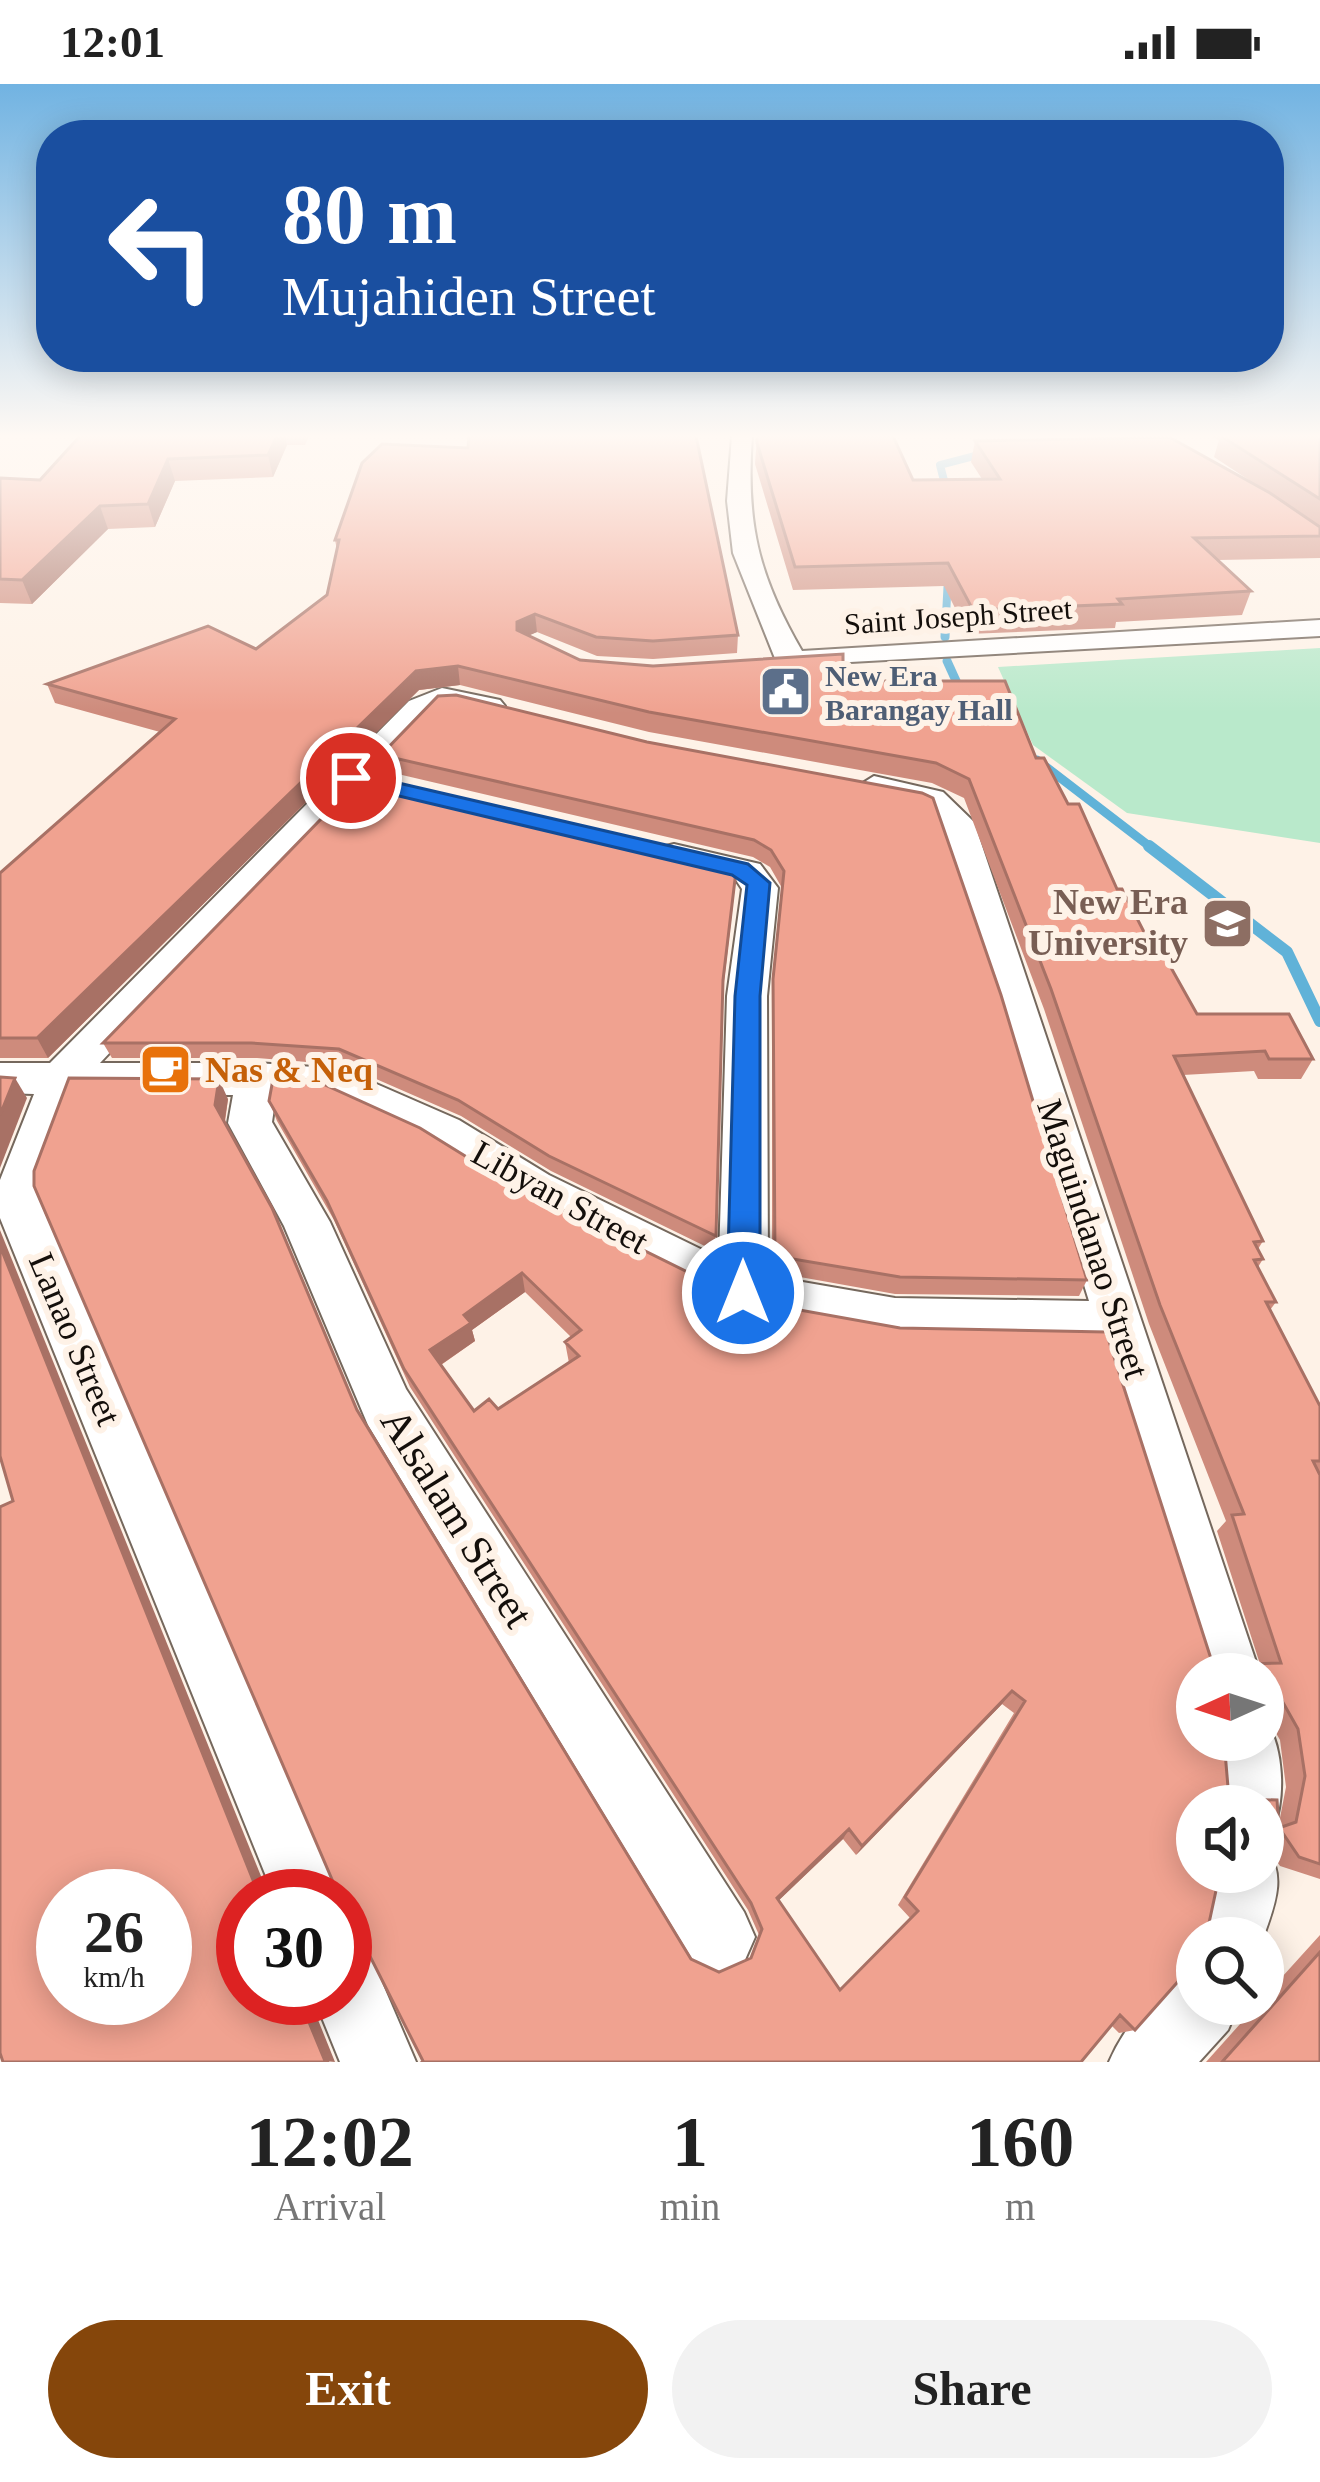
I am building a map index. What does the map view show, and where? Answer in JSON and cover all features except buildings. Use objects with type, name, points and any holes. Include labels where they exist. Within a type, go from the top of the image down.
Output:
[{"type":"street","points":[[739,528],[760,603],[793,659]]},
{"type":"street","name":"Saint Joseph Street","points":[[753,664],[1320,628]]},
{"type":"street","name":"Lanao Street","points":[[298,1869],[19,1208],[19,1190],[62,1077],[419,707],[442,697],[520,714]]},
{"type":"street","points":[[351,778],[397,789]]},
{"type":"street","name":"Maguindanao Street","points":[[840,780],[930,796],[948,807],[964,843],[1223,1653]]},
{"type":"street","points":[[648,848],[740,869],[759,883],[747,996],[743,1293]]},
{"type":"street","name":"Libyan Street","points":[[0,1078],[327,1080],[443,1132],[532,1188],[743,1293],[895,1319],[1121,1324]]},
{"type":"street","name":"Alsalam Street","points":[[257,1078],[250,1123],[306,1222],[378,1390],[719,1936]]},
{"type":"street","points":[[363,2025],[378,2062]]},
{"type":"street","points":[[1148,2062],[1182,2025]]},
{"type":"green space","points":[[1320,648],[1320,843],[1127,813],[1033,745],[998,667]]},
{"type":"waterway","points":[[946,616],[948,577]]},
{"type":"waterway","points":[[945,637],[946,613]]},
{"type":"waterway","points":[[947,661],[962,694]]},
{"type":"waterway","points":[[1037,760],[1153,849]]},
{"type":"waterway","points":[[1149,846],[1287,952],[1320,1021]]},
{"type":"place","name":"New Era Barangay Hall","points":[[786,692]]},
{"type":"place","name":"New Era University","points":[[1227,923]]},
{"type":"place","name":"Nas & Neq","points":[[166,1070]]},
{"type":"route","points":[[351,778],[740,869],[759,883],[747,996],[743,1293]]}]
